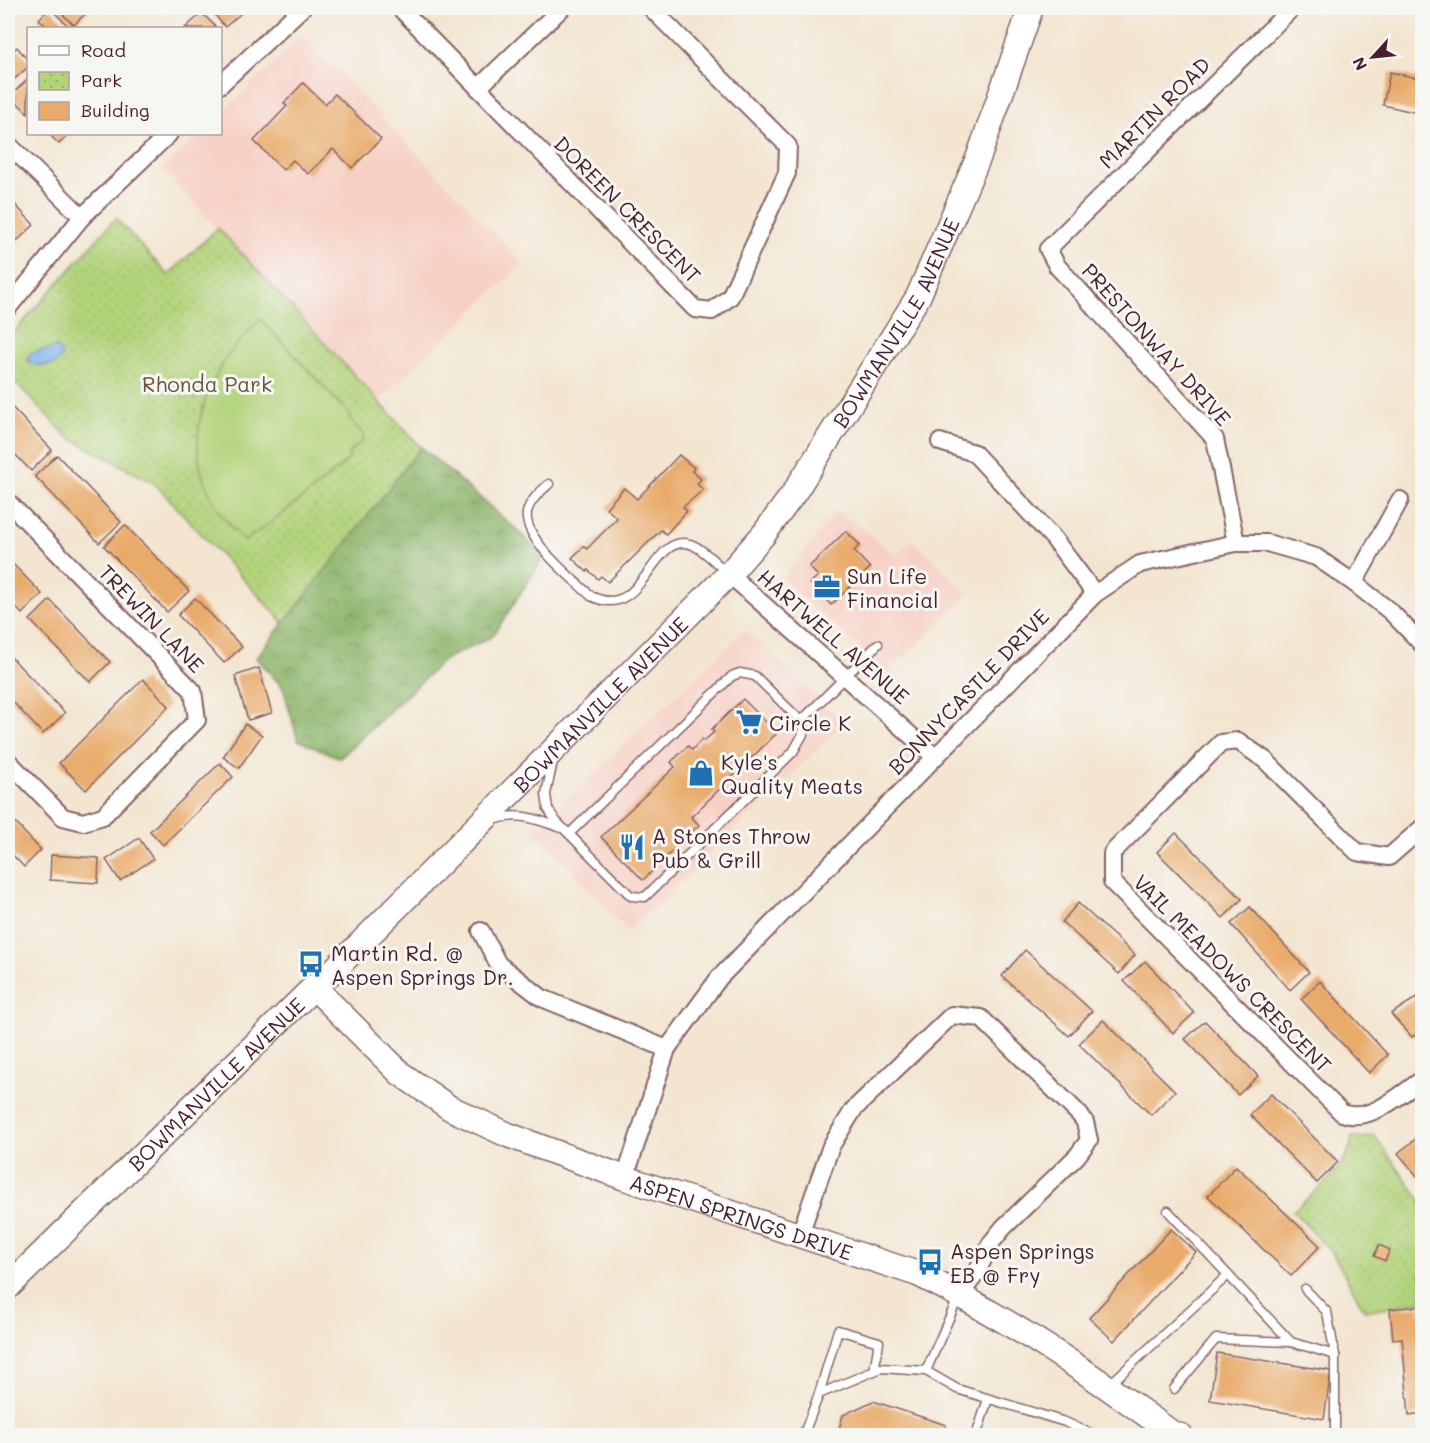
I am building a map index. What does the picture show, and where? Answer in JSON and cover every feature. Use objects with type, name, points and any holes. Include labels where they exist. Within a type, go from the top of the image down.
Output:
[{"type":"main road","name":"BOWMANVILLE AVENUE","points":[[8,1287],[477,828],[729,574],[764,534],[794,493],[918,297],[979,156],[1031,8]]},
{"type":"main road","name":"ASPEN SPRINGS DRIVE","points":[[314,987],[401,1074],[450,1108],[508,1135],[625,1178],[800,1234],[918,1275],[960,1294],[1107,1386],[1173,1434],[1181,1436]]},
{"type":"street","points":[[222,83],[302,8]]},
{"type":"street","name":"DOREEN CRESCENT","points":[[400,8],[695,309],[712,311],[730,297],[787,173],[788,146],[651,8]]},
{"type":"street","points":[[478,88],[562,8]]},
{"type":"street","name":"MARTIN ROAD","points":[[1048,249],[1292,8]]},
{"type":"street","points":[[8,308],[82,217],[168,135]]},
{"type":"street","points":[[8,144],[82,217]]},
{"type":"street","name":"PRESTONWAY DRIVE","points":[[1048,249],[1057,266],[1215,439],[1236,543]]},
{"type":"street","points":[[940,442],[974,453],[1054,539],[1095,594]]},
{"type":"street","points":[[1354,583],[1400,500]]},
{"type":"street","name":"TREWIN LANE","points":[[8,502],[192,692],[197,720],[103,816],[83,822],[63,817],[8,761]]},
{"type":"street","name":"BONNYCASTLE DRIVE","points":[[625,1178],[667,1050],[719,978],[1095,594],[1140,564],[1236,543],[1267,543],[1316,557],[1391,612],[1422,644]]},
{"type":"street","name":"HARTWELL AVENUE","points":[[729,574],[935,757]]},
{"type":"street","name":"VAIL MEADOWS CRESCENT","points":[[1422,828],[1389,857],[1357,852],[1265,760],[1238,741],[1221,743],[1112,853],[1112,882],[1342,1113],[1352,1117],[1370,1113],[1422,1080]]},
{"type":"street","points":[[481,931],[498,964],[542,998],[667,1050]]},
{"type":"street","points":[[800,1234],[831,1146],[854,1109],[952,1016],[981,1018],[1079,1114],[1085,1122],[1089,1140],[1077,1156],[1003,1228],[991,1243],[976,1274],[960,1294]]},
{"type":"lane","points":[[549,484],[536,496],[527,513],[531,534],[591,596],[601,601],[612,602],[631,593],[667,550],[679,543],[693,545],[729,574]]},
{"type":"lane","points":[[802,720],[844,675],[878,644]]},
{"type":"lane","points":[[559,746],[550,771],[546,801],[552,815],[631,896],[645,897],[793,752],[804,730],[802,720],[755,676],[740,673],[732,676],[567,830]]},
{"type":"lane","points":[[477,828],[500,818],[520,815],[567,830]]},
{"type":"lane","points":[[1168,1211],[1291,1342]]},
{"type":"lane","points":[[1107,1386],[1228,1275]]},
{"type":"lane","points":[[1305,1289],[1328,1312],[1335,1355],[1335,1436]]},
{"type":"lane","points":[[926,1371],[960,1294]]},
{"type":"lane","points":[[803,1436],[819,1394],[838,1330],[879,1342],[874,1371]]},
{"type":"lane","points":[[1173,1389],[1216,1339],[1291,1342],[1335,1355]]},
{"type":"lane","points":[[819,1394],[881,1368],[926,1371],[957,1389],[1065,1422],[1096,1436]]},
{"type":"lane","points":[[976,1436],[988,1399]]},
{"type":"shaded area","points":[[303,36],[523,263],[379,401],[163,170],[199,135],[222,135],[222,113]]},
{"type":"shaded area","points":[[836,510],[896,554],[912,540],[969,594],[887,673],[783,579]]},
{"type":"shaded area","points":[[745,630],[844,723],[629,932],[533,831]]},
{"type":"green space","name":"Rhonda Park","points":[[116,218],[168,275],[218,228],[421,447],[284,623],[154,483],[68,437],[8,375],[8,339]]},
{"type":"green space","points":[[260,319],[351,416],[349,419],[363,433],[363,440],[348,454],[350,458],[307,495],[245,541],[221,514],[206,486],[199,457],[199,428],[206,400],[218,372],[237,345]]},
{"type":"green space","points":[[421,447],[516,529],[544,557],[493,636],[444,660],[340,758],[298,740],[283,688],[256,658]]},
{"type":"green space","points":[[1374,1135],[1422,1202],[1422,1301],[1365,1311],[1333,1254],[1293,1211],[1338,1169],[1350,1148],[1352,1137],[1363,1138]]},
{"type":"water","points":[[57,347],[62,356],[55,364],[41,366],[30,363],[28,358],[31,353]]},
{"type":"building","points":[[50,8],[69,27],[47,27],[39,19]]},
{"type":"building","points":[[56,8],[91,8],[74,25]]},
{"type":"building","points":[[209,8],[247,8],[225,27]]},
{"type":"building","points":[[202,13],[216,27],[186,27]]},
{"type":"building","points":[[17,47],[27,59],[27,68],[8,85],[8,55]]},
{"type":"building","points":[[1390,72],[1422,79],[1422,114],[1383,105]]},
{"type":"building","points":[[27,80],[27,112],[10,96]]},
{"type":"building","points":[[303,83],[325,104],[335,94],[381,139],[352,168],[333,149],[308,174],[293,160],[283,170],[254,141],[287,106],[284,103]]},
{"type":"building","points":[[50,135],[68,135],[59,144]]},
{"type":"building","points":[[9,198],[34,225],[17,241],[8,231]]},
{"type":"building","points":[[8,403],[52,450],[31,471],[8,447]]},
{"type":"building","points":[[57,455],[121,522],[99,543],[35,476]]},
{"type":"building","points":[[679,455],[694,468],[692,471],[701,479],[697,484],[703,490],[683,507],[687,511],[666,534],[661,530],[608,582],[601,576],[598,579],[588,570],[587,572],[572,558],[584,546],[587,549],[617,518],[606,508],[624,488],[637,499]]},
{"type":"building","points":[[125,525],[189,591],[167,612],[104,546]]},
{"type":"building","points":[[846,531],[860,545],[854,551],[870,568],[831,605],[810,583],[818,576],[809,567]]},
{"type":"building","points":[[8,559],[42,594],[22,614],[8,599]]},
{"type":"building","points":[[195,598],[242,647],[224,663],[178,615]]},
{"type":"building","points":[[50,600],[110,662],[90,682],[30,620]]},
{"type":"building","points":[[8,654],[65,713],[43,734],[8,697]]},
{"type":"building","points":[[259,668],[272,713],[248,720],[235,676]]},
{"type":"building","points":[[143,679],[169,706],[86,790],[59,763]]},
{"type":"building","points":[[743,699],[777,733],[691,817],[699,825],[643,880],[601,837],[675,767],[671,762],[688,746],[692,750],[702,739],[704,741],[714,732],[711,730]]},
{"type":"building","points":[[245,724],[262,735],[239,768],[223,757]]},
{"type":"building","points":[[220,763],[233,777],[163,845],[150,831]]},
{"type":"building","points":[[8,815],[41,850],[24,867],[8,850]]},
{"type":"building","points":[[1176,833],[1242,899],[1223,918],[1157,852]]},
{"type":"building","points":[[139,838],[153,859],[120,881],[106,860]]},
{"type":"building","points":[[51,855],[99,858],[98,883],[50,880]]},
{"type":"building","points":[[1078,903],[1135,955],[1119,974],[1062,922]]},
{"type":"building","points":[[1250,907],[1309,972],[1290,990],[1231,924]]},
{"type":"building","points":[[1025,950],[1092,1011],[1069,1036],[1002,976]]},
{"type":"building","points":[[1145,961],[1194,1013],[1173,1033],[1124,981]]},
{"type":"building","points":[[1320,981],[1388,1055],[1369,1073],[1301,999]]},
{"type":"building","points":[[1422,994],[1422,1031],[1412,1037],[1391,1014]]},
{"type":"building","points":[[1103,1020],[1175,1091],[1151,1115],[1079,1044]]},
{"type":"building","points":[[1205,1021],[1258,1076],[1238,1095],[1185,1039]]},
{"type":"building","points":[[1271,1094],[1338,1162],[1317,1183],[1250,1115]]},
{"type":"building","points":[[1422,1134],[1422,1173],[1418,1177],[1398,1153]]},
{"type":"building","points":[[1236,1166],[1320,1246],[1291,1276],[1208,1196]]},
{"type":"building","points":[[1171,1229],[1196,1252],[1114,1341],[1089,1318]]},
{"type":"building","points":[[1379,1245],[1390,1250],[1385,1261],[1374,1256]]},
{"type":"building","points":[[1421,1306],[1422,1413],[1409,1415],[1402,1338],[1393,1339],[1390,1309]]},
{"type":"building","points":[[1217,1353],[1331,1371],[1324,1419],[1210,1400]]},
{"type":"building","points":[[873,1401],[946,1425],[943,1436],[837,1436],[843,1415]]},
{"type":"place","name":"Sun Life Financial","points":[[827,587]]},
{"type":"place","name":"Circle K","points":[[749,722]]},
{"type":"place","name":"Kyle's Quality Meats","points":[[701,773]]},
{"type":"place","name":"A Stones Throw Pub & Grill","points":[[632,847]]},
{"type":"place","name":"Martin Rd. @ Aspen Springs Dr.","points":[[311,964]]},
{"type":"place","name":"Aspen Springs EB @ Fry","points":[[930,1262]]}]
